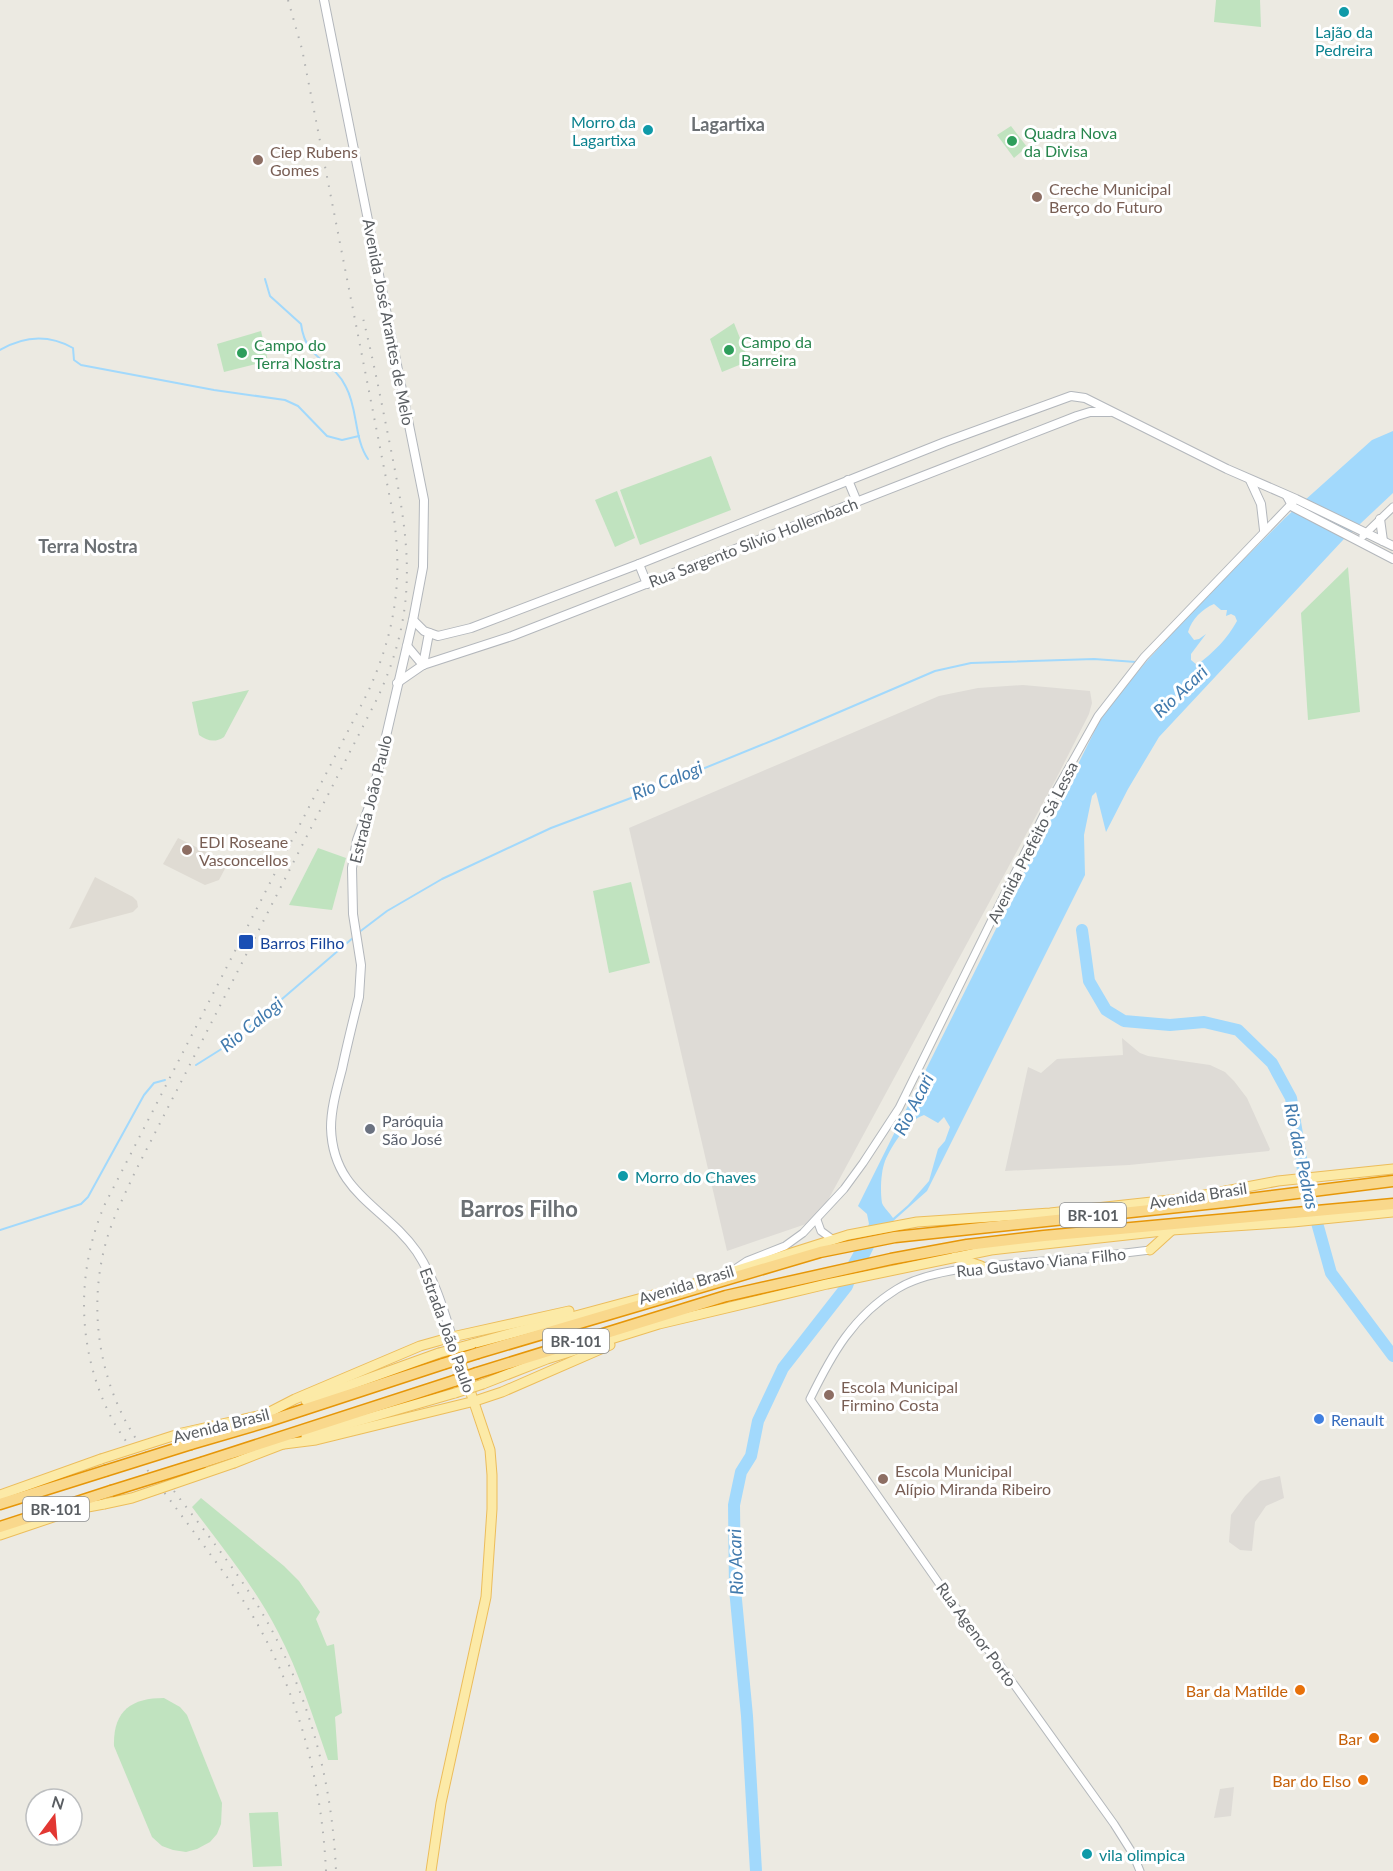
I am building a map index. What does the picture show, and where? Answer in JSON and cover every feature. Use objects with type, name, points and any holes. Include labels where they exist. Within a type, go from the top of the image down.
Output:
[{"type":"highway","name":"Avenida Brasil","points":[[0,1504],[276,1419],[441,1358],[580,1324],[729,1278],[897,1231],[1292,1193],[1393,1181]]},
{"type":"highway","name":"Avenida Brasil","points":[[0,1527],[477,1373],[726,1296],[833,1271],[967,1245],[1044,1236],[1293,1218],[1393,1204]]},
{"type":"main road","name":"Avenida José Arantes de Melo","points":[[324,0],[424,500],[423,567],[407,645]]},
{"type":"main road","name":"Rua Sargento Silvio Hollembach","points":[[429,633],[444,635],[471,628],[639,564],[848,480],[1071,396],[1085,398],[1113,411],[1293,501],[1393,546]]},
{"type":"main road","name":"Rua Sargento Silvio Hollembach","points":[[397,683],[423,665],[491,644],[1077,416],[1090,412],[1113,411]]},
{"type":"main road","points":[[848,480],[857,502]]},
{"type":"main road","points":[[1250,480],[1261,504],[1264,530]]},
{"type":"main road","name":"Rua Sargento Silvio Hollembach","points":[[1293,501],[1393,559]]},
{"type":"main road","points":[[1380,519],[1383,541]]},
{"type":"main road","points":[[639,564],[647,584]]},
{"type":"main road","points":[[413,620],[429,633],[423,665]]},
{"type":"main road","points":[[407,645],[423,665]]},
{"type":"main road","name":"Estrada João Paulo","points":[[407,645],[371,801],[357,840],[353,861],[351,898],[361,965],[358,998],[332,1114],[334,1150],[342,1173],[417,1253],[438,1294],[490,1450],[492,1509],[487,1588],[479,1635],[441,1803],[431,1871]]},
{"type":"main road","name":"Avenida Brasil","points":[[475,1349],[604,1308],[694,1284],[848,1235],[897,1231],[917,1222],[1050,1213],[1175,1200],[1289,1180],[1393,1169]]},
{"type":"main road","name":"Avenida Brasil","points":[[1333,1214],[1393,1212]]},
{"type":"main road","name":"Avenida Brasil","points":[[0,1535],[77,1509],[132,1498],[284,1444],[455,1393],[547,1359],[645,1328],[827,1284],[883,1272],[959,1263],[1029,1245],[1293,1218]]},
{"type":"main road","points":[[1150,1251],[1172,1230]]},
{"type":"main road","points":[[959,1263],[981,1266]]},
{"type":"main road","points":[[262,1416],[420,1346],[570,1311],[604,1308]]},
{"type":"main road","points":[[284,1444],[315,1440],[475,1401],[502,1392],[645,1328]]},
{"type":"main road","name":"Avenida Brasil","points":[[0,1495],[182,1433],[262,1416],[441,1358]]},
{"type":"street","name":"Avenida Prefeito Sá Lessa","points":[[733,1270],[747,1261],[793,1242],[817,1220],[863,1163],[898,1108],[1053,796],[1098,716],[1132,670],[1293,501]]},
{"type":"street","points":[[1355,539],[1393,507]]},
{"type":"street","points":[[817,1220],[821,1231],[832,1239]]},
{"type":"street","name":"Rua Gustavo Viana Filho","points":[[981,1266],[1150,1251]]},
{"type":"street","name":"Rua Gustavo Viana Filho","points":[[810,1399],[837,1345],[849,1330],[877,1304],[907,1283],[959,1263]]},
{"type":"street","name":"Rua Agenor Porto","points":[[810,1399],[966,1622],[1000,1665],[1114,1824],[1133,1854],[1140,1871]]},
{"type":"shaded area","points":[[1023,685],[1090,691],[1092,703],[1089,714],[1056,779],[827,1202],[809,1223],[727,1251],[629,828],[939,696],[978,688]]},
{"type":"shaded area","name":"EDI Roseane Vasconcellos","points":[[178,838],[228,863],[219,880],[205,885],[163,864]]},
{"type":"shaded area","points":[[95,877],[133,897],[138,907],[133,912],[69,929]]},
{"type":"shaded area","points":[[1122,1038],[1140,1053],[1148,1056],[1210,1065],[1225,1072],[1247,1098],[1269,1151],[1129,1165],[1005,1171],[1028,1067],[1041,1073],[1057,1059],[1123,1055]]},
{"type":"shaded area","points":[[1280,1476],[1284,1498],[1266,1506],[1255,1522],[1252,1551],[1240,1550],[1229,1542],[1231,1515],[1260,1481]]},
{"type":"shaded area","points":[[1234,1787],[1231,1816],[1214,1818],[1220,1789]]},
{"type":"green space","points":[[1216,0],[1260,0],[1261,27],[1214,22]]},
{"type":"green space","name":"Quadra Nova da Divisa","points":[[1011,126],[1027,147],[1014,158],[997,135]]},
{"type":"green space","name":"Campo da Barreira","points":[[734,323],[749,361],[722,372],[710,339]]},
{"type":"green space","name":"Campo do Terra Nostra","points":[[261,331],[268,361],[224,372],[217,344]]},
{"type":"green space","points":[[711,456],[731,510],[640,545],[620,490]]},
{"type":"green space","points":[[617,491],[635,538],[615,547],[595,500]]},
{"type":"green space","points":[[1348,567],[1360,712],[1308,720],[1301,613]]},
{"type":"green space","points":[[249,690],[224,737],[211,740],[199,735],[192,702]]},
{"type":"green space","points":[[318,848],[346,858],[332,910],[289,905]]},
{"type":"green space","points":[[631,882],[650,963],[609,973],[593,891]]},
{"type":"green space","points":[[201,1498],[284,1566],[299,1581],[320,1612],[316,1619],[327,1646],[334,1644],[342,1713],[335,1717],[338,1760],[328,1760],[286,1647],[269,1615],[238,1568],[192,1507]]},
{"type":"green space","points":[[164,1698],[180,1707],[187,1715],[222,1803],[221,1824],[217,1834],[210,1842],[186,1852],[162,1846],[152,1837],[114,1746],[117,1724],[126,1709],[142,1701]]},
{"type":"green space","points":[[278,1812],[282,1866],[253,1867],[249,1813]]},
{"type":"water","points":[[1393,431],[1393,493],[1343,540],[1159,737],[1106,832],[1096,792],[1092,796],[1084,835],[1085,875],[927,1191],[882,1231],[861,1274],[852,1285],[834,1288],[869,1224],[867,1214],[858,1206],[1103,714],[1145,663],[1198,605],[1285,518],[1372,440]],"holes":[[[1214,604],[1221,610],[1227,610],[1226,616],[1231,614],[1237,621],[1220,645],[1197,665],[1191,660],[1191,654],[1206,634],[1194,640],[1188,632],[1198,615]],[[924,1115],[938,1123],[944,1117],[950,1127],[945,1141],[938,1149],[929,1181],[893,1218],[882,1203],[881,1181],[885,1161],[901,1134],[912,1122]]]},
{"type":"waterway","points":[[265,279],[270,296],[301,324],[308,346],[334,370],[346,387],[353,405],[360,442],[368,459]]},
{"type":"waterway","points":[[0,350],[9,345],[36,338],[54,340],[73,348],[74,360],[81,365],[214,390],[285,400],[298,406],[327,436],[342,440],[359,436]]},
{"type":"waterway","name":"Rio Calogi","points":[[358,933],[387,911],[442,879],[551,828],[781,737],[935,671],[971,663],[1094,659],[1136,662]]},
{"type":"waterway","name":"Rio das Pedras","points":[[1082,930],[1089,981],[1106,1010],[1124,1021],[1170,1025],[1204,1022],[1238,1030],[1272,1063],[1291,1098],[1304,1176],[1331,1273],[1393,1356]]},
{"type":"waterway","name":"Rio Calogi","points":[[196,1065],[231,1043],[354,937]]},
{"type":"waterway","name":"Rio Calogi","points":[[0,1230],[81,1204],[88,1197],[144,1095],[154,1083],[165,1080]]},
{"type":"waterway","name":"Rio Acari","points":[[756,1871],[747,1716],[735,1589],[734,1505],[741,1472],[751,1456],[758,1421],[783,1368],[847,1286],[853,1270]]},
{"type":"railway","points":[[288,0],[302,49],[394,519],[397,543],[397,587],[394,609],[384,651],[367,694],[105,1204],[95,1230],[89,1257],[84,1312],[86,1340],[92,1367],[100,1393],[112,1419],[249,1610],[285,1680],[309,1755],[323,1832],[326,1871]]},
{"type":"railway","points":[[146,1453],[118,1405],[108,1379],[102,1352],[97,1297],[106,1242],[136,1170],[377,699],[401,631],[406,600],[405,537],[395,471],[362,314]]},
{"type":"railway","points":[[174,1491],[218,1548],[258,1606],[290,1668],[314,1734],[322,1767],[334,1836],[336,1871]]},
{"type":"place","name":"Lajão da Pedreira","points":[[1344,12]]},
{"type":"place","name":"Morro da Lagartixa","points":[[648,130]]},
{"type":"place","name":"Quadra Nova da Divisa","points":[[1012,141]]},
{"type":"place","name":"Ciep Rubens Gomes","points":[[258,160]]},
{"type":"place","name":"Creche Municipal Berço do Futuro","points":[[1037,197]]},
{"type":"place","name":"Campo da Barreira","points":[[729,350]]},
{"type":"place","name":"Campo do Terra Nostra","points":[[242,353]]},
{"type":"place","name":"EDI Roseane Vasconcellos","points":[[187,850]]},
{"type":"place","name":"Barros Filho","points":[[246,942]]},
{"type":"place","name":"Paróquia São José","points":[[370,1129]]},
{"type":"place","name":"Morro do Chaves","points":[[623,1176]]},
{"type":"place","name":"Escola Municipal Firmino Costa","points":[[829,1395]]},
{"type":"place","name":"Renault","points":[[1319,1419]]},
{"type":"place","name":"Escola Municipal Alípio Miranda Ribeiro","points":[[883,1479]]},
{"type":"place","name":"Bar da Matilde","points":[[1300,1690]]},
{"type":"place","name":"Bar","points":[[1374,1738]]},
{"type":"place","name":"Bar do Elso","points":[[1363,1780]]},
{"type":"place","name":"vila olimpica","points":[[1087,1854]]},
{"type":"district","name":"Lagartixa","points":[[728,124]]},
{"type":"district","name":"Terra Nostra","points":[[88,546]]},
{"type":"district","name":"Barros Filho","points":[[519,1208]]}]
